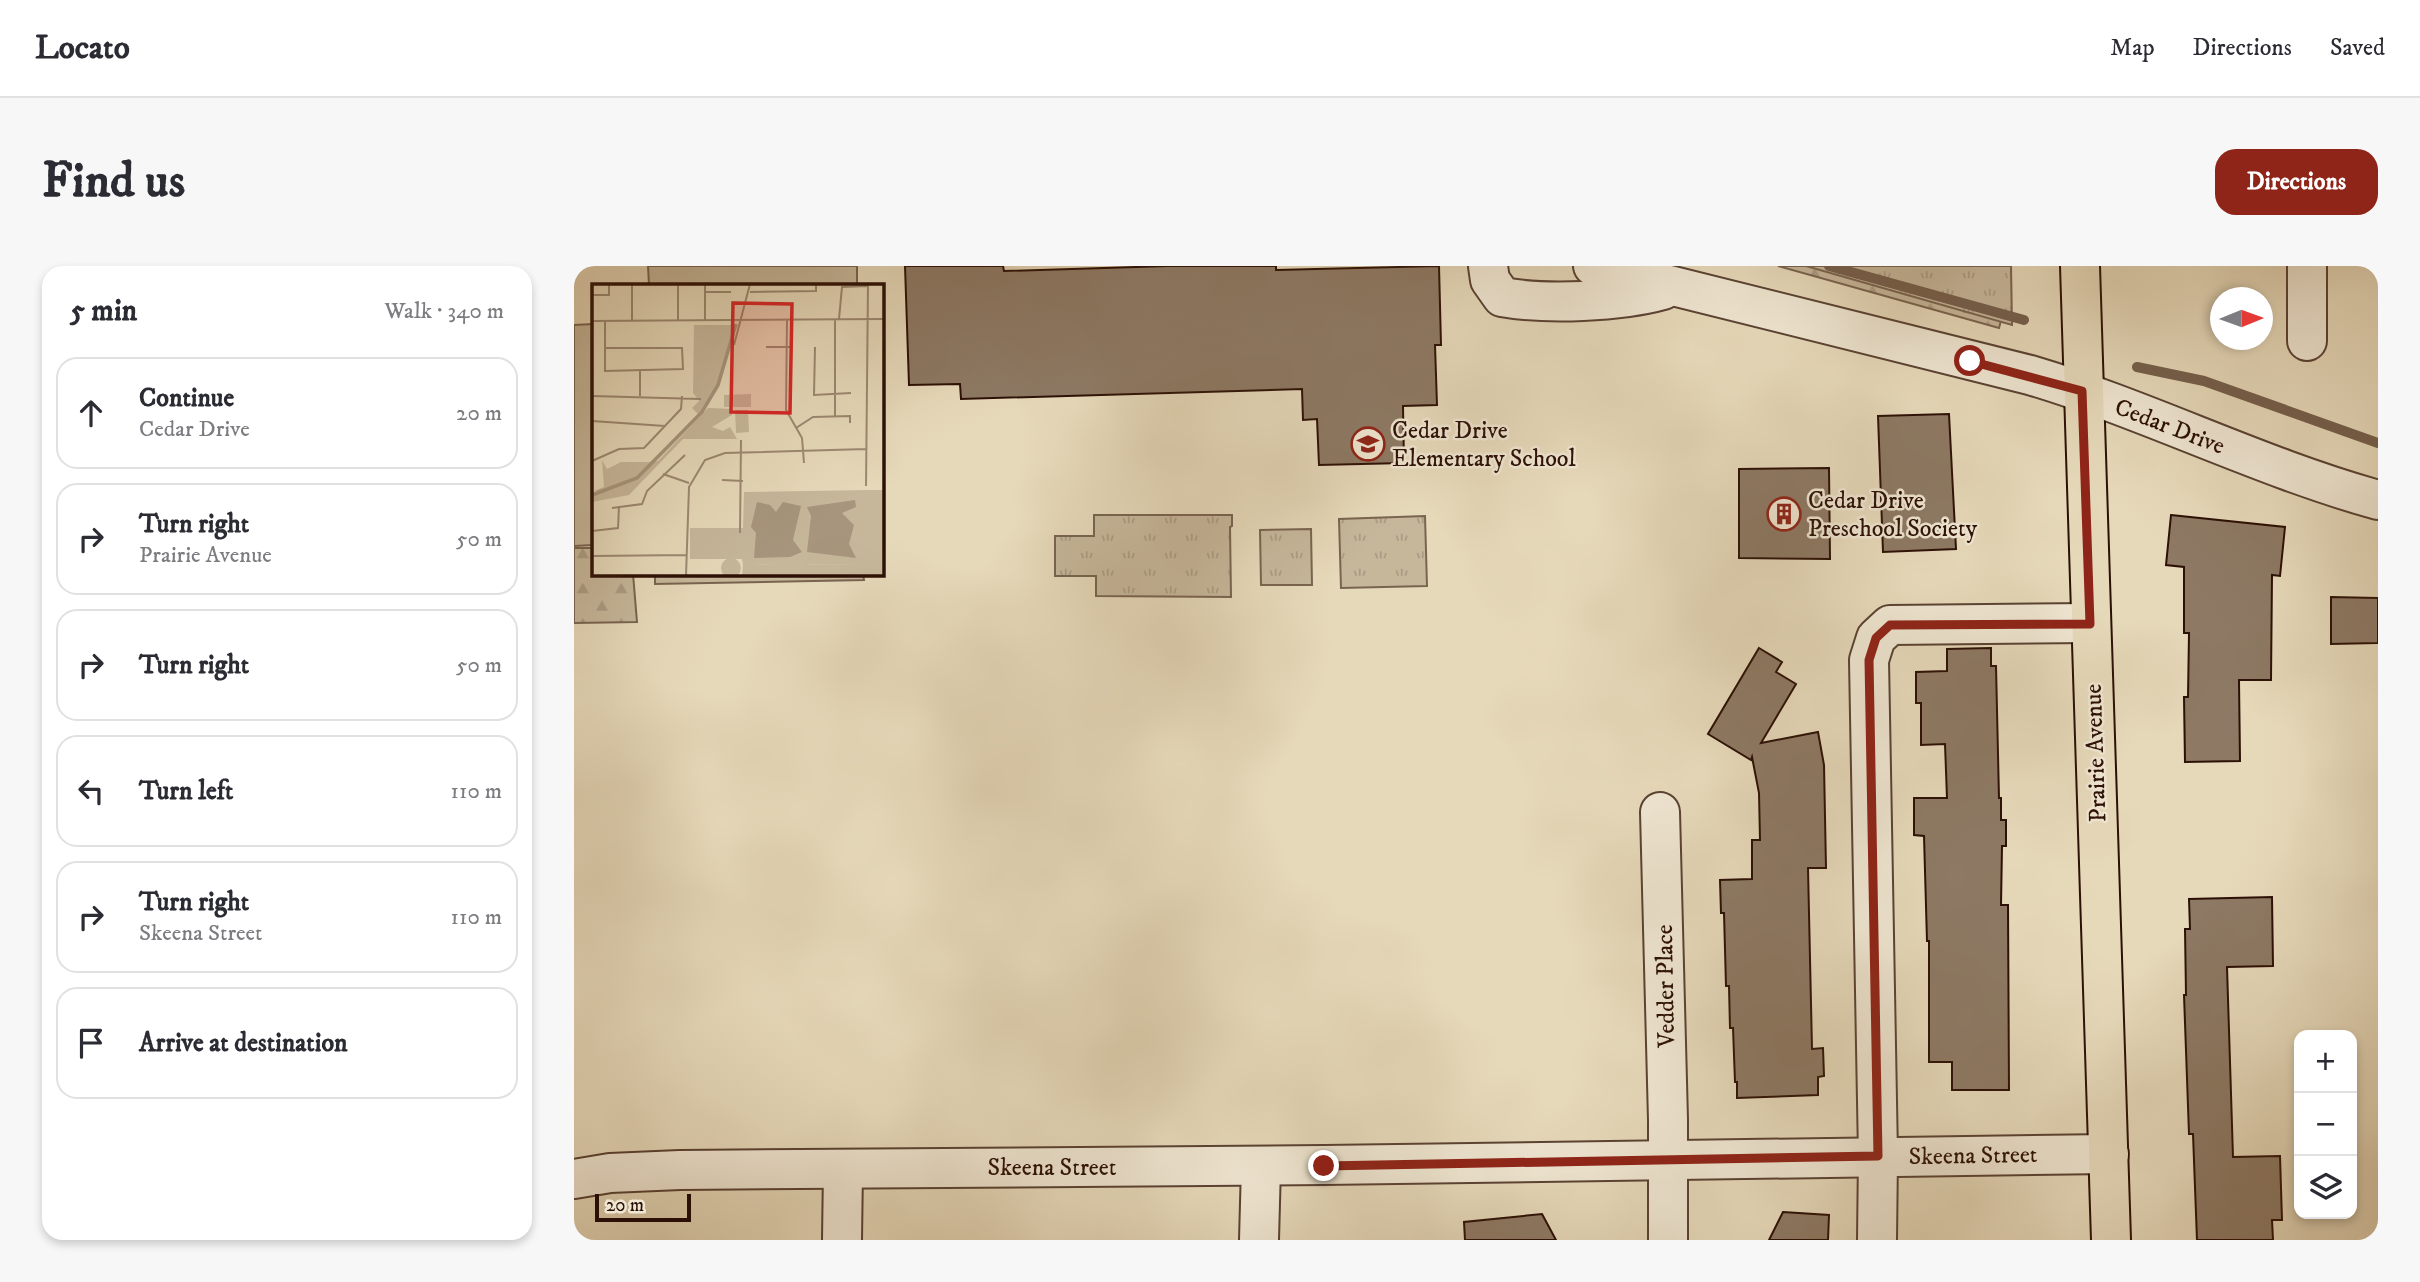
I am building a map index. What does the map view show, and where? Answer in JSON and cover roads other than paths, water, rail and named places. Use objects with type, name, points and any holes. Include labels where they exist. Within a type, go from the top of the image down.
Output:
[{"type":"main road","name":"Prairie Avenue","points":[[2080,266],[2111,1240]]},
{"type":"street","points":[[1488,266],[1490,280],[1502,297],[1523,301],[1638,297],[1675,287]]},
{"type":"street","name":"Cedar Drive","points":[[1592,266],[2030,375],[2082,391],[2243,454],[2378,500]]},
{"type":"street","points":[[2307,266],[2307,341]]},
{"type":"street","points":[[1877,1240],[1878,1156],[1869,660],[1876,638],[1890,625],[2090,624]]},
{"type":"street","name":"Vedder Place","points":[[1660,812],[1669,1160]]},
{"type":"street","name":"Skeena Street","points":[[574,1179],[653,1170],[1261,1166],[2109,1154]]},
{"type":"street","points":[[1668,1240],[1669,1160]]},
{"type":"street","points":[[1259,1240],[1261,1166]]},
{"type":"street","points":[[842,1240],[843,1168]]},
{"type":"waterway","points":[[1829,266],[2024,320]]},
{"type":"waterway","points":[[2137,367],[2204,381],[2378,443]]},
{"type":"place","name":"Cedar Drive Elementary School","points":[[1368,444]]},
{"type":"place","name":"Cedar Drive Preschool Society","points":[[1784,514]]}]
